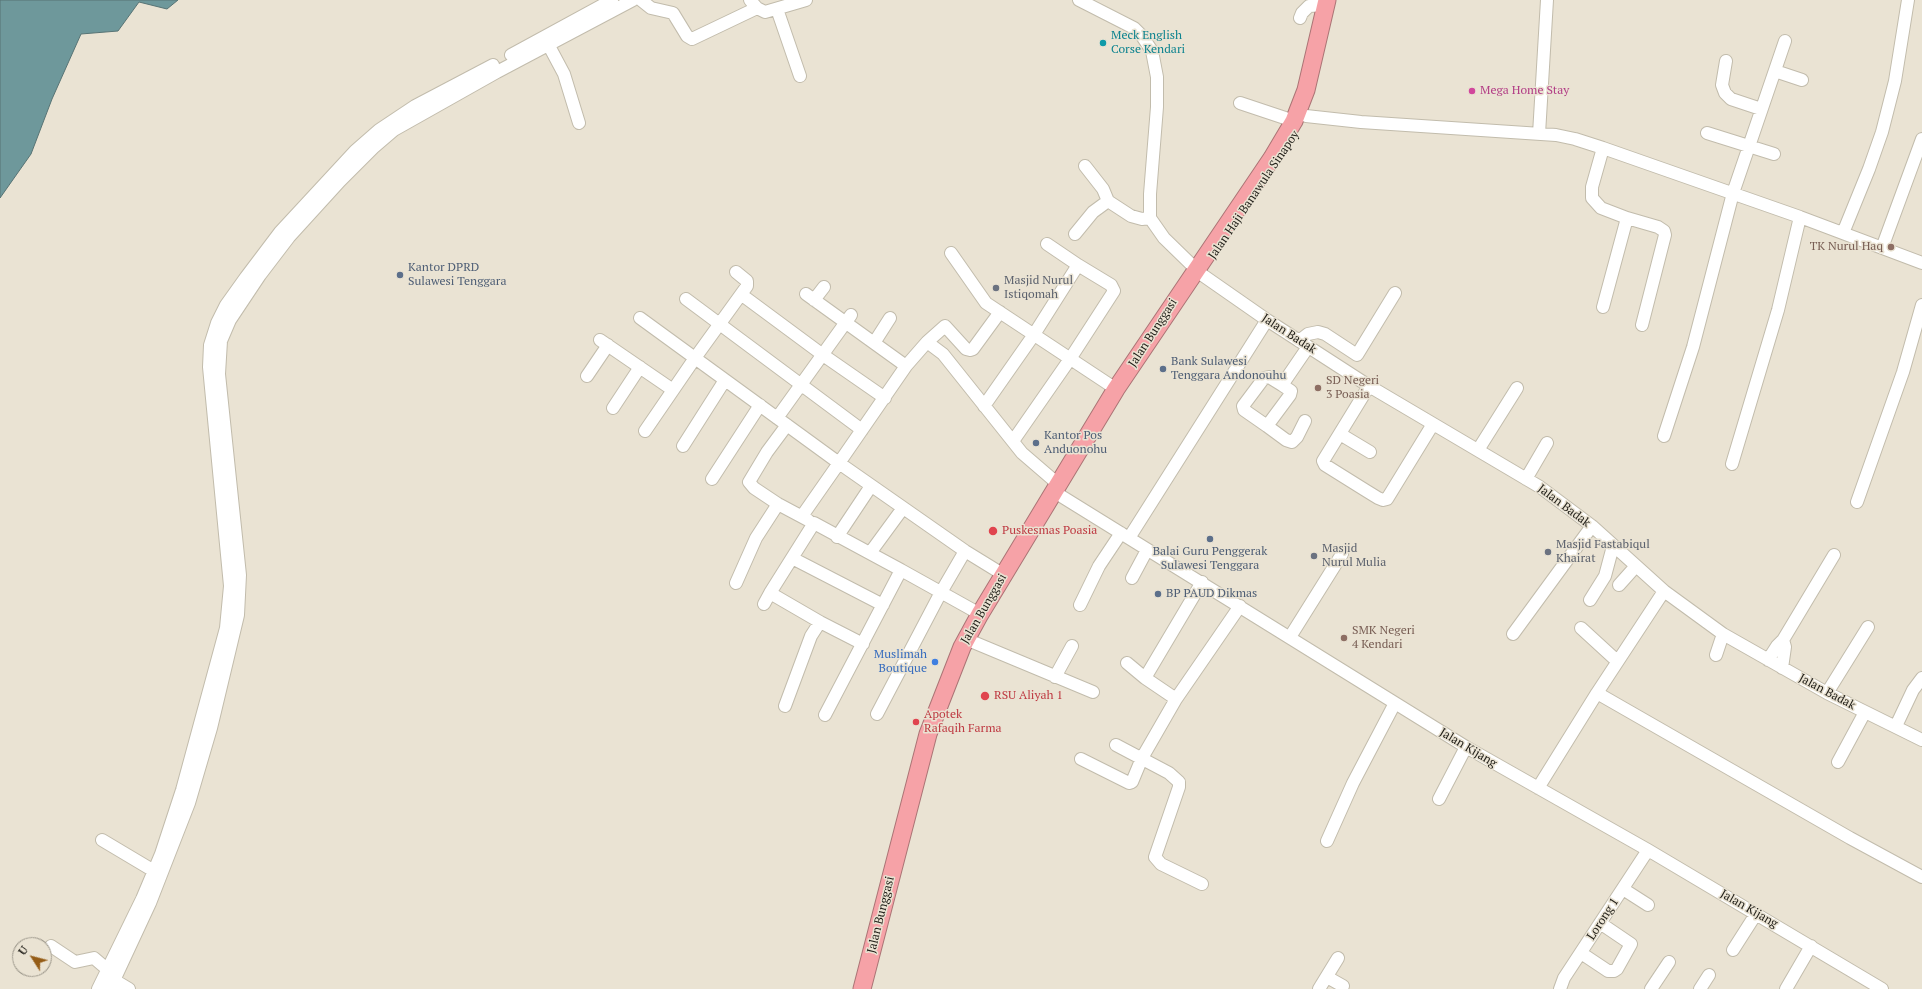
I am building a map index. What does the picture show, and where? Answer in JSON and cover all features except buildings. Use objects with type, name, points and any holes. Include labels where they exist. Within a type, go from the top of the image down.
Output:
[{"type":"highway","name":"Jalan Haji Banawula Sinapoy","points":[[1198,272],[1264,170],[1300,118],[1310,90],[1330,2]]},
{"type":"highway","name":"Jalan Bunggasi","points":[[931,743],[973,642],[1020,555],[1059,490],[1116,389],[1198,272]]},
{"type":"highway","name":"Jalan Bunggasi","points":[[1059,490],[1123,394],[1198,272]]},
{"type":"highway","name":"Jalan Bunggasi","points":[[862,989],[952,669],[980,614],[1004,575],[1020,555]]},
{"type":"highway","name":"Jalan Bunggasi","points":[[872,989],[908,824]]},
{"type":"street","points":[[146,901],[154,871],[206,727],[226,628],[230,599],[210,391],[210,345],[214,328],[226,306],[355,151],[392,120],[415,106],[612,0]]},
{"type":"street","points":[[281,239],[373,148],[394,130],[548,44],[633,0]]},
{"type":"street","points":[[641,0],[651,8],[673,13],[687,36],[692,39],[753,4],[765,12],[777,10],[806,0]]},
{"type":"street","points":[[1079,0],[1134,28],[1142,36],[1152,51],[1157,77],[1157,92],[1150,194],[1150,218],[1136,218],[1131,216],[1108,201],[1103,189],[1085,166]]},
{"type":"street","points":[[1539,134],[1547,0]]},
{"type":"street","points":[[1843,233],[1869,169],[1882,132],[1894,81],[1908,0]]},
{"type":"street","points":[[1300,18],[1302,13],[1309,6],[1330,2]]},
{"type":"street","points":[[777,10],[800,76]]},
{"type":"street","points":[[1664,436],[1694,347],[1733,194],[1785,41]]},
{"type":"street","points":[[548,44],[564,74],[580,123]]},
{"type":"street","points":[[1726,61],[1722,85],[1725,93],[1731,99],[1761,110]]},
{"type":"street","points":[[1775,71],[1802,80]]},
{"type":"street","points":[[1240,103],[1300,118],[1539,134],[1562,137],[1603,148],[1921,261]]},
{"type":"street","points":[[1707,133],[1750,145],[1774,154]]},
{"type":"street","points":[[1882,248],[1922,138]]},
{"type":"street","points":[[1603,148],[1592,187],[1592,198],[1601,208],[1627,218],[1658,227],[1664,231],[1665,235],[1642,325]]},
{"type":"street","points":[[1075,234],[1094,212],[1108,201]]},
{"type":"street","points":[[1732,464],[1776,316],[1800,217]]},
{"type":"street","name":"Jalan Badak","points":[[1150,218],[1164,238],[1198,272],[1303,344],[1369,386],[1526,479],[1592,526],[1664,591],[1723,634],[1827,693],[1922,740]]},
{"type":"street","points":[[1603,306],[1627,218]]},
{"type":"street","points":[[1013,441],[1070,359],[1114,290],[1111,285],[1047,244]]},
{"type":"street","points":[[952,253],[982,299],[1033,336],[1116,389]]},
{"type":"street","points":[[984,406],[1033,336],[1078,265]]},
{"type":"street","points":[[645,431],[695,358],[742,295],[748,282],[736,272]]},
{"type":"street","points":[[824,287],[810,297],[849,319],[874,343],[906,366]]},
{"type":"street","points":[[1345,370],[1357,355],[1395,293]]},
{"type":"street","points":[[742,295],[823,355],[885,398]]},
{"type":"street","points":[[686,299],[862,430]]},
{"type":"street","points":[[1857,502],[1903,372],[1922,305]]},
{"type":"street","points":[[802,516],[906,366],[927,342],[945,326],[966,349],[973,349],[1000,312]]},
{"type":"street","points":[[640,318],[871,486],[965,551],[1004,575]]},
{"type":"street","points":[[874,343],[890,318]]},
{"type":"street","points":[[849,319],[801,385],[750,482],[754,488],[778,504],[901,570],[940,594],[980,614]]},
{"type":"street","points":[[1080,605],[1099,566],[1125,536],[1268,320]]},
{"type":"street","points":[[1282,385],[1308,334],[1318,332],[1325,334],[1357,355]]},
{"type":"street","points":[[587,376],[604,342],[673,390]]},
{"type":"street","name":"Jalan Kijang","points":[[927,342],[943,354],[1029,460],[1059,490],[1125,536],[1202,582],[1466,747],[1648,850],[1882,989]]},
{"type":"street","points":[[613,408],[640,367]]},
{"type":"street","points":[[1267,426],[1291,394],[1290,390],[1282,385],[1270,378],[1264,378],[1243,406],[1244,410],[1286,440],[1292,442],[1305,421]]},
{"type":"street","points":[[683,446],[724,380]]},
{"type":"street","points":[[1369,386],[1326,457],[1324,463],[1365,490],[1384,500],[1393,491],[1434,424]]},
{"type":"street","points":[[1478,450],[1517,388]]},
{"type":"street","points":[[712,479],[760,405]]},
{"type":"street","points":[[1340,434],[1370,452]]},
{"type":"street","points":[[1526,479],[1547,443]]},
{"type":"street","points":[[837,537],[871,486]]},
{"type":"street","points":[[736,583],[756,538],[778,504]]},
{"type":"street","points":[[870,553],[903,508]]},
{"type":"street","points":[[814,523],[767,599],[820,622],[863,644]]},
{"type":"street","points":[[1513,634],[1592,526]]},
{"type":"street","points":[[1590,600],[1606,576],[1613,546]]},
{"type":"street","points":[[1132,578],[1147,550]]},
{"type":"street","points":[[877,714],[940,594],[965,551]]},
{"type":"street","points":[[1290,637],[1342,554]]},
{"type":"street","points":[[1768,660],[1776,646],[1783,640],[1834,555]]},
{"type":"street","points":[[792,558],[883,605]]},
{"type":"street","points":[[1619,585],[1636,566]]},
{"type":"street","points":[[824,715],[901,570]]},
{"type":"street","points":[[1145,678],[1202,582]]},
{"type":"street","points":[[1538,788],[1617,661],[1664,591]]},
{"type":"street","points":[[1081,758],[1128,784],[1132,782],[1142,758],[1176,699],[1240,606]]},
{"type":"street","points":[[785,706],[810,641],[820,622]]},
{"type":"street","points":[[1827,693],[1868,627]]},
{"type":"street","points":[[1581,628],[1617,661]]},
{"type":"street","points":[[1716,655],[1723,634]]},
{"type":"street","points":[[1782,668],[1785,647],[1783,640]]},
{"type":"street","points":[[973,642],[1093,692]]},
{"type":"street","points":[[1054,677],[1072,646]]},
{"type":"street","points":[[1127,663],[1145,678],[1176,699]]},
{"type":"street","points":[[1896,726],[1913,690],[1922,678]]},
{"type":"street","points":[[1597,693],[1701,754],[1922,877]]},
{"type":"street","points":[[1327,842],[1353,783],[1395,703]]},
{"type":"street","points":[[1838,762],[1865,712]]},
{"type":"street","points":[[98,989],[110,980],[189,803],[201,743]]},
{"type":"street","points":[[1116,745],[1169,773],[1179,784],[1156,853],[1156,859],[1161,864],[1202,884]]},
{"type":"street","points":[[1439,799],[1466,747]]},
{"type":"street","points":[[102,840],[154,871]]},
{"type":"street","name":"Lorong 1","points":[[1560,989],[1564,978],[1648,850]]},
{"type":"street","points":[[1623,889],[1648,905]]},
{"type":"street","points":[[1733,950],[1756,914]]},
{"type":"street","points":[[1581,953],[1608,971],[1614,971],[1617,969],[1631,944],[1600,923]]},
{"type":"street","points":[[1787,988],[1811,946]]},
{"type":"street","points":[[52,947],[75,962],[94,958],[110,980],[129,989]]},
{"type":"street","points":[[1319,989],[1338,958]]},
{"type":"street","points":[[1651,989],[1669,962]]},
{"type":"street","points":[[1700,989],[1709,975]]},
{"type":"street","points":[[1327,977],[1343,986]]},
{"type":"water","points":[[0,0],[178,0],[167,9],[139,2],[118,31],[81,34],[52,99],[31,154],[0,198]]},
{"type":"place","name":"Meck English Corse Kendari","points":[[1103,43]]},
{"type":"place","name":"Mega Home Stay","points":[[1472,91]]},
{"type":"place","name":"TK Nurul Haq","points":[[1891,247]]},
{"type":"place","name":"Kantor DPRD Sulawesi Tenggara","points":[[400,275]]},
{"type":"place","name":"Masjid Nurul Istiqomah","points":[[996,288]]},
{"type":"place","name":"Bank Sulawesi Tenggara Andonouhu","points":[[1163,369]]},
{"type":"place","name":"SD Negeri 3 Poasia","points":[[1318,388]]},
{"type":"place","name":"Kantor Pos Anduonohu","points":[[1036,443]]},
{"type":"place","name":"Puskesmas Poasia","points":[[993,531]]},
{"type":"place","name":"Balai Guru Penggerak Sulawesi Tenggara","points":[[1210,539]]},
{"type":"place","name":"Masjid Fastabiqul Khairat","points":[[1548,552]]},
{"type":"place","name":"Masjid Nurul Mulia","points":[[1314,556]]},
{"type":"place","name":"BP PAUD Dikmas","points":[[1158,594]]},
{"type":"place","name":"SMK Negeri 4 Kendari","points":[[1344,638]]},
{"type":"place","name":"Muslimah Boutique","points":[[935,662]]},
{"type":"place","name":"RSU Aliyah 1","points":[[985,696]]},
{"type":"place","name":"Apotek Rafaqih Farma","points":[[916,722]]}]
